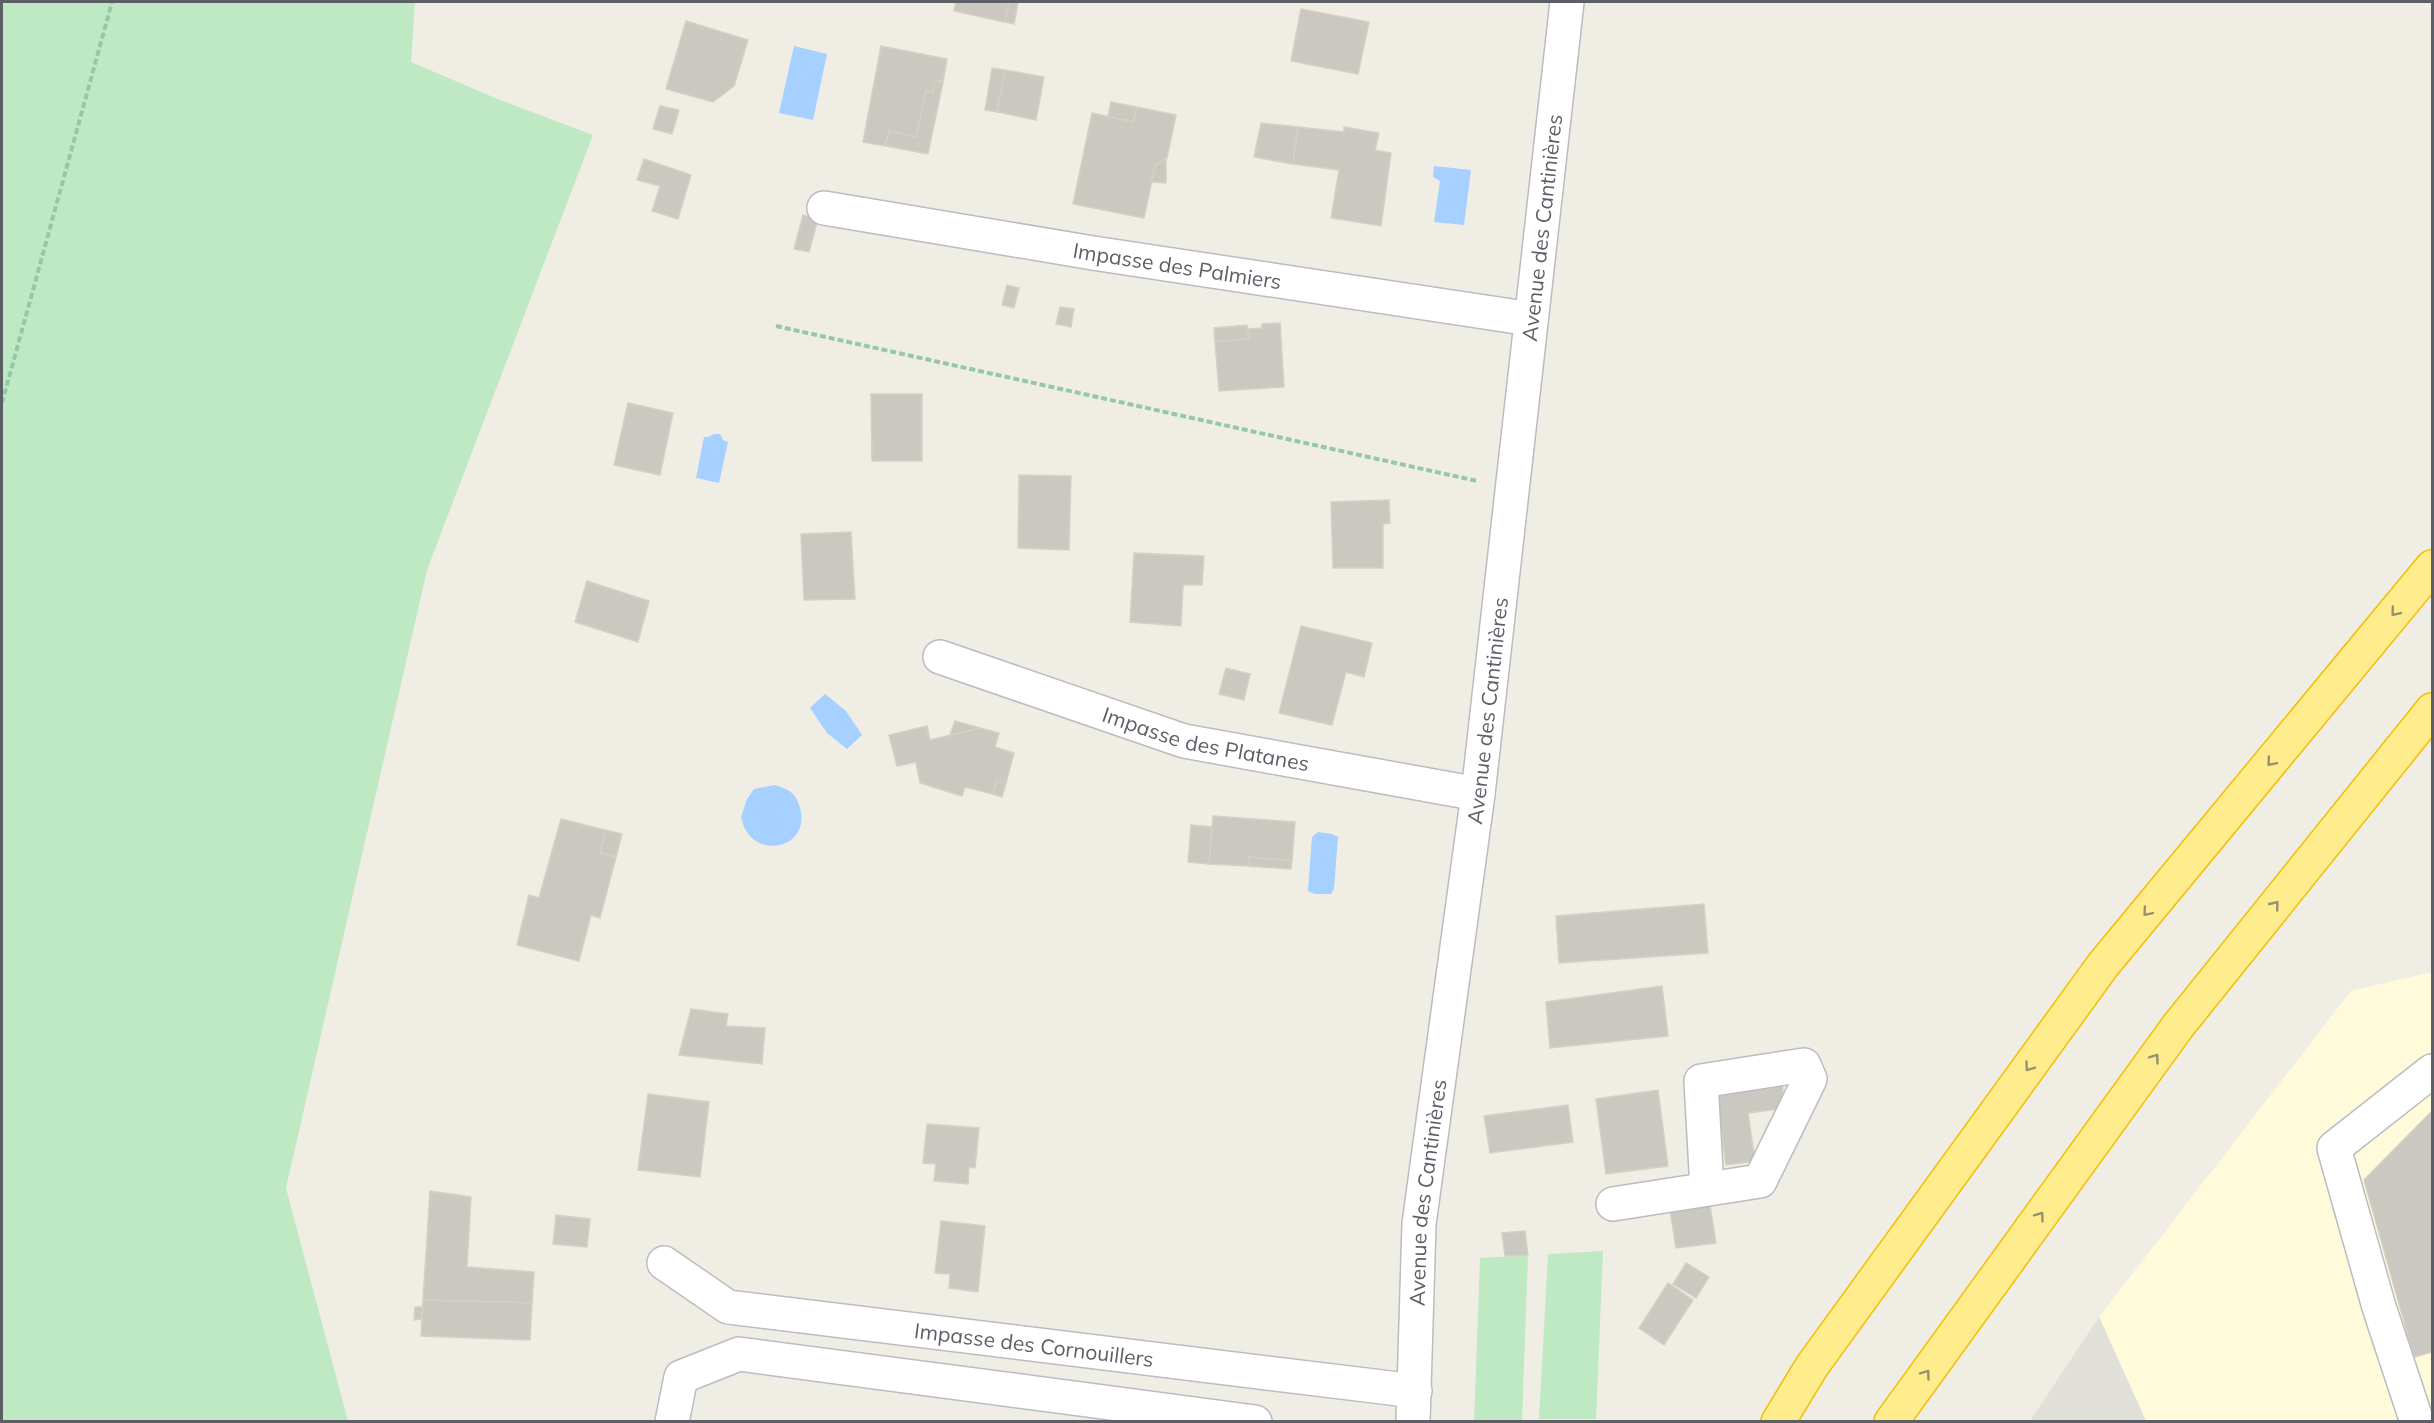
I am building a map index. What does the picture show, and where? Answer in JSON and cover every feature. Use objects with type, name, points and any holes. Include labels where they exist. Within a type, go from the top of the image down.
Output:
[{"type":"highway","points":[[1778,1422],[1812,1366],[2103,965],[2433,567]]},
{"type":"highway","points":[[1891,1422],[2178,1026],[2433,710]]},
{"type":"street","name":"Avenue des Cantinières","points":[[1414,1406],[1419,1224],[1478,794],[1567,2]]},
{"type":"street","name":"Impasse des Palmiers","points":[[824,208],[1104,255],[1531,320]]},
{"type":"street","name":"Impasse des Platanes","points":[[940,657],[1184,741],[1478,794]]},
{"type":"street","points":[[2417,1422],[2379,1308],[2334,1148],[2433,1071]]},
{"type":"street","points":[[1613,1204],[1707,1189]]},
{"type":"street","name":"Impasse des Cornouillers","points":[[664,1263],[728,1307],[1414,1406]]},
{"type":"street","points":[[672,1422],[681,1377],[739,1354],[1255,1422]]},
{"type":"path","points":[[2,403],[112,2]]},
{"type":"path","points":[[776,326],[1480,481],[1511,501]]},
{"type":"shaded area","points":[[2432,972],[2432,1421],[2146,1421],[2099,1317],[2351,991]]},
{"type":"shaded area","points":[[2099,1317],[2146,1421],[2030,1421]]},
{"type":"green space","points":[[2,2],[415,2],[411,62],[500,100],[593,135],[427,570],[286,1188],[348,1421],[2,1421]]},
{"type":"green space","points":[[1603,1251],[1596,1419],[1539,1419],[1548,1254]]},
{"type":"green space","points":[[1528,1255],[1522,1421],[1474,1422],[1480,1258]]},
{"type":"water","points":[[794,46],[827,54],[813,120],[779,113]]},
{"type":"water","points":[[1434,166],[1471,170],[1464,225],[1434,222],[1440,181],[1433,177]]},
{"type":"water","points":[[720,434],[723,440],[728,442],[719,483],[696,478],[704,437]]},
{"type":"water","points":[[825,694],[846,711],[862,735],[847,749],[827,733],[810,708]]},
{"type":"water","points":[[775,785],[793,794],[799,805],[801,820],[798,832],[790,841],[779,845],[768,845],[756,841],[747,832],[741,817],[747,799],[754,789]]},
{"type":"water","points":[[1318,832],[1338,837],[1334,889],[1331,894],[1315,894],[1308,891],[1312,837]]},
{"type":"building","points":[[956,2],[1009,2],[1005,22],[954,11]]},
{"type":"building","points":[[1009,2],[1018,2],[1014,24],[1005,22]]},
{"type":"building","points":[[1301,9],[1369,22],[1358,74],[1291,61]]},
{"type":"building","points":[[686,21],[748,40],[734,86],[713,102],[666,89]]},
{"type":"building","points":[[881,46],[947,59],[943,82],[935,80],[933,92],[926,91],[916,137],[889,131],[885,146],[863,142]]},
{"type":"building","points":[[992,68],[1005,70],[997,112],[985,110]]},
{"type":"building","points":[[1005,70],[1044,77],[1036,120],[997,112]]},
{"type":"building","points":[[935,80],[943,82],[928,154],[885,146],[889,131],[916,137],[926,91],[933,92]]},
{"type":"building","points":[[1111,102],[1137,107],[1133,122],[1108,117]]},
{"type":"building","points":[[660,106],[679,110],[672,134],[653,129]]},
{"type":"building","points":[[1137,107],[1176,115],[1167,158],[1155,166],[1144,218],[1073,204],[1092,113],[1133,122]]},
{"type":"building","points":[[1261,123],[1298,127],[1293,164],[1254,157]]},
{"type":"building","points":[[1298,127],[1344,132],[1344,127],[1379,133],[1375,150],[1391,153],[1381,226],[1331,218],[1339,170],[1293,164]]},
{"type":"building","points":[[1166,158],[1166,183],[1152,182],[1155,166]]},
{"type":"building","points":[[644,159],[691,175],[678,219],[652,211],[660,186],[637,180]]},
{"type":"building","points":[[803,215],[818,219],[809,252],[794,249]]},
{"type":"building","points":[[1007,285],[1019,288],[1014,308],[1002,305]]},
{"type":"building","points":[[1060,307],[1074,309],[1071,327],[1056,324]]},
{"type":"building","points":[[1280,323],[1284,387],[1219,391],[1215,342],[1249,338],[1247,329],[1262,328],[1262,324]]},
{"type":"building","points":[[1247,325],[1249,338],[1215,342],[1214,328]]},
{"type":"building","points":[[871,394],[922,394],[922,461],[872,461]]},
{"type":"building","points":[[628,403],[673,413],[660,475],[614,465]]},
{"type":"building","points":[[1019,475],[1071,476],[1069,550],[1018,548]]},
{"type":"building","points":[[1389,500],[1390,523],[1383,524],[1383,568],[1333,568],[1331,502]]},
{"type":"building","points":[[851,532],[855,599],[804,600],[801,534]]},
{"type":"building","points":[[1134,553],[1204,556],[1202,585],[1183,585],[1181,626],[1130,622]]},
{"type":"building","points":[[587,581],[649,601],[638,642],[575,622]]},
{"type":"building","points":[[1301,626],[1372,643],[1364,677],[1346,672],[1332,725],[1279,713]]},
{"type":"building","points":[[1226,668],[1250,674],[1244,700],[1219,694]]},
{"type":"building","points":[[955,721],[980,728],[950,735]]},
{"type":"building","points":[[927,726],[930,740],[980,728],[999,733],[995,747],[1014,753],[1006,783],[997,781],[993,794],[965,787],[962,796],[920,783],[916,762],[897,766],[889,735]]},
{"type":"building","points":[[997,781],[1006,783],[1002,797],[993,794]]},
{"type":"building","points":[[1213,816],[1295,822],[1292,861],[1249,857],[1248,866],[1209,864]]},
{"type":"building","points":[[561,819],[605,830],[600,853],[616,857],[600,918],[591,915],[579,961],[517,945],[529,895],[539,898]]},
{"type":"building","points":[[1191,825],[1212,827],[1209,864],[1188,862]]},
{"type":"building","points":[[605,830],[622,834],[616,857],[600,853]]},
{"type":"building","points":[[1249,857],[1292,861],[1291,869],[1248,866]]},
{"type":"building","points":[[1704,904],[1708,953],[1559,963],[1556,916]]},
{"type":"building","points":[[1662,986],[1668,1036],[1550,1048],[1546,1002]]},
{"type":"building","points":[[691,1009],[728,1014],[726,1026],[765,1028],[762,1064],[679,1055]]},
{"type":"building","points":[[1781,1075],[1785,1108],[1748,1113],[1755,1161],[1726,1165],[1715,1084]]},
{"type":"building","points":[[1658,1090],[1668,1166],[1606,1174],[1596,1099]]},
{"type":"building","points":[[648,1094],[709,1102],[700,1177],[638,1170]]},
{"type":"building","points":[[1568,1105],[1573,1142],[1490,1153],[1484,1116]]},
{"type":"building","points":[[2432,1111],[2432,1352],[2414,1357],[2364,1180]]},
{"type":"building","points":[[927,1124],[979,1128],[975,1168],[969,1167],[968,1184],[934,1181],[936,1164],[923,1163]]},
{"type":"building","points":[[430,1191],[471,1197],[467,1267],[534,1272],[532,1303],[423,1300]]},
{"type":"building","points":[[1710,1205],[1716,1243],[1676,1248],[1670,1210]]},
{"type":"building","points":[[556,1215],[590,1219],[587,1247],[553,1244]]},
{"type":"building","points":[[941,1221],[985,1226],[978,1292],[949,1288],[950,1274],[935,1273]]},
{"type":"building","points":[[1525,1231],[1528,1255],[1505,1256],[1502,1233]]},
{"type":"building","points":[[1686,1263],[1709,1277],[1696,1298],[1673,1284]]},
{"type":"building","points":[[1668,1283],[1693,1300],[1664,1345],[1639,1328]]},
{"type":"building","points":[[423,1300],[532,1303],[530,1340],[421,1336]]},
{"type":"building","points":[[415,1307],[423,1307],[421,1319],[414,1320]]}]
